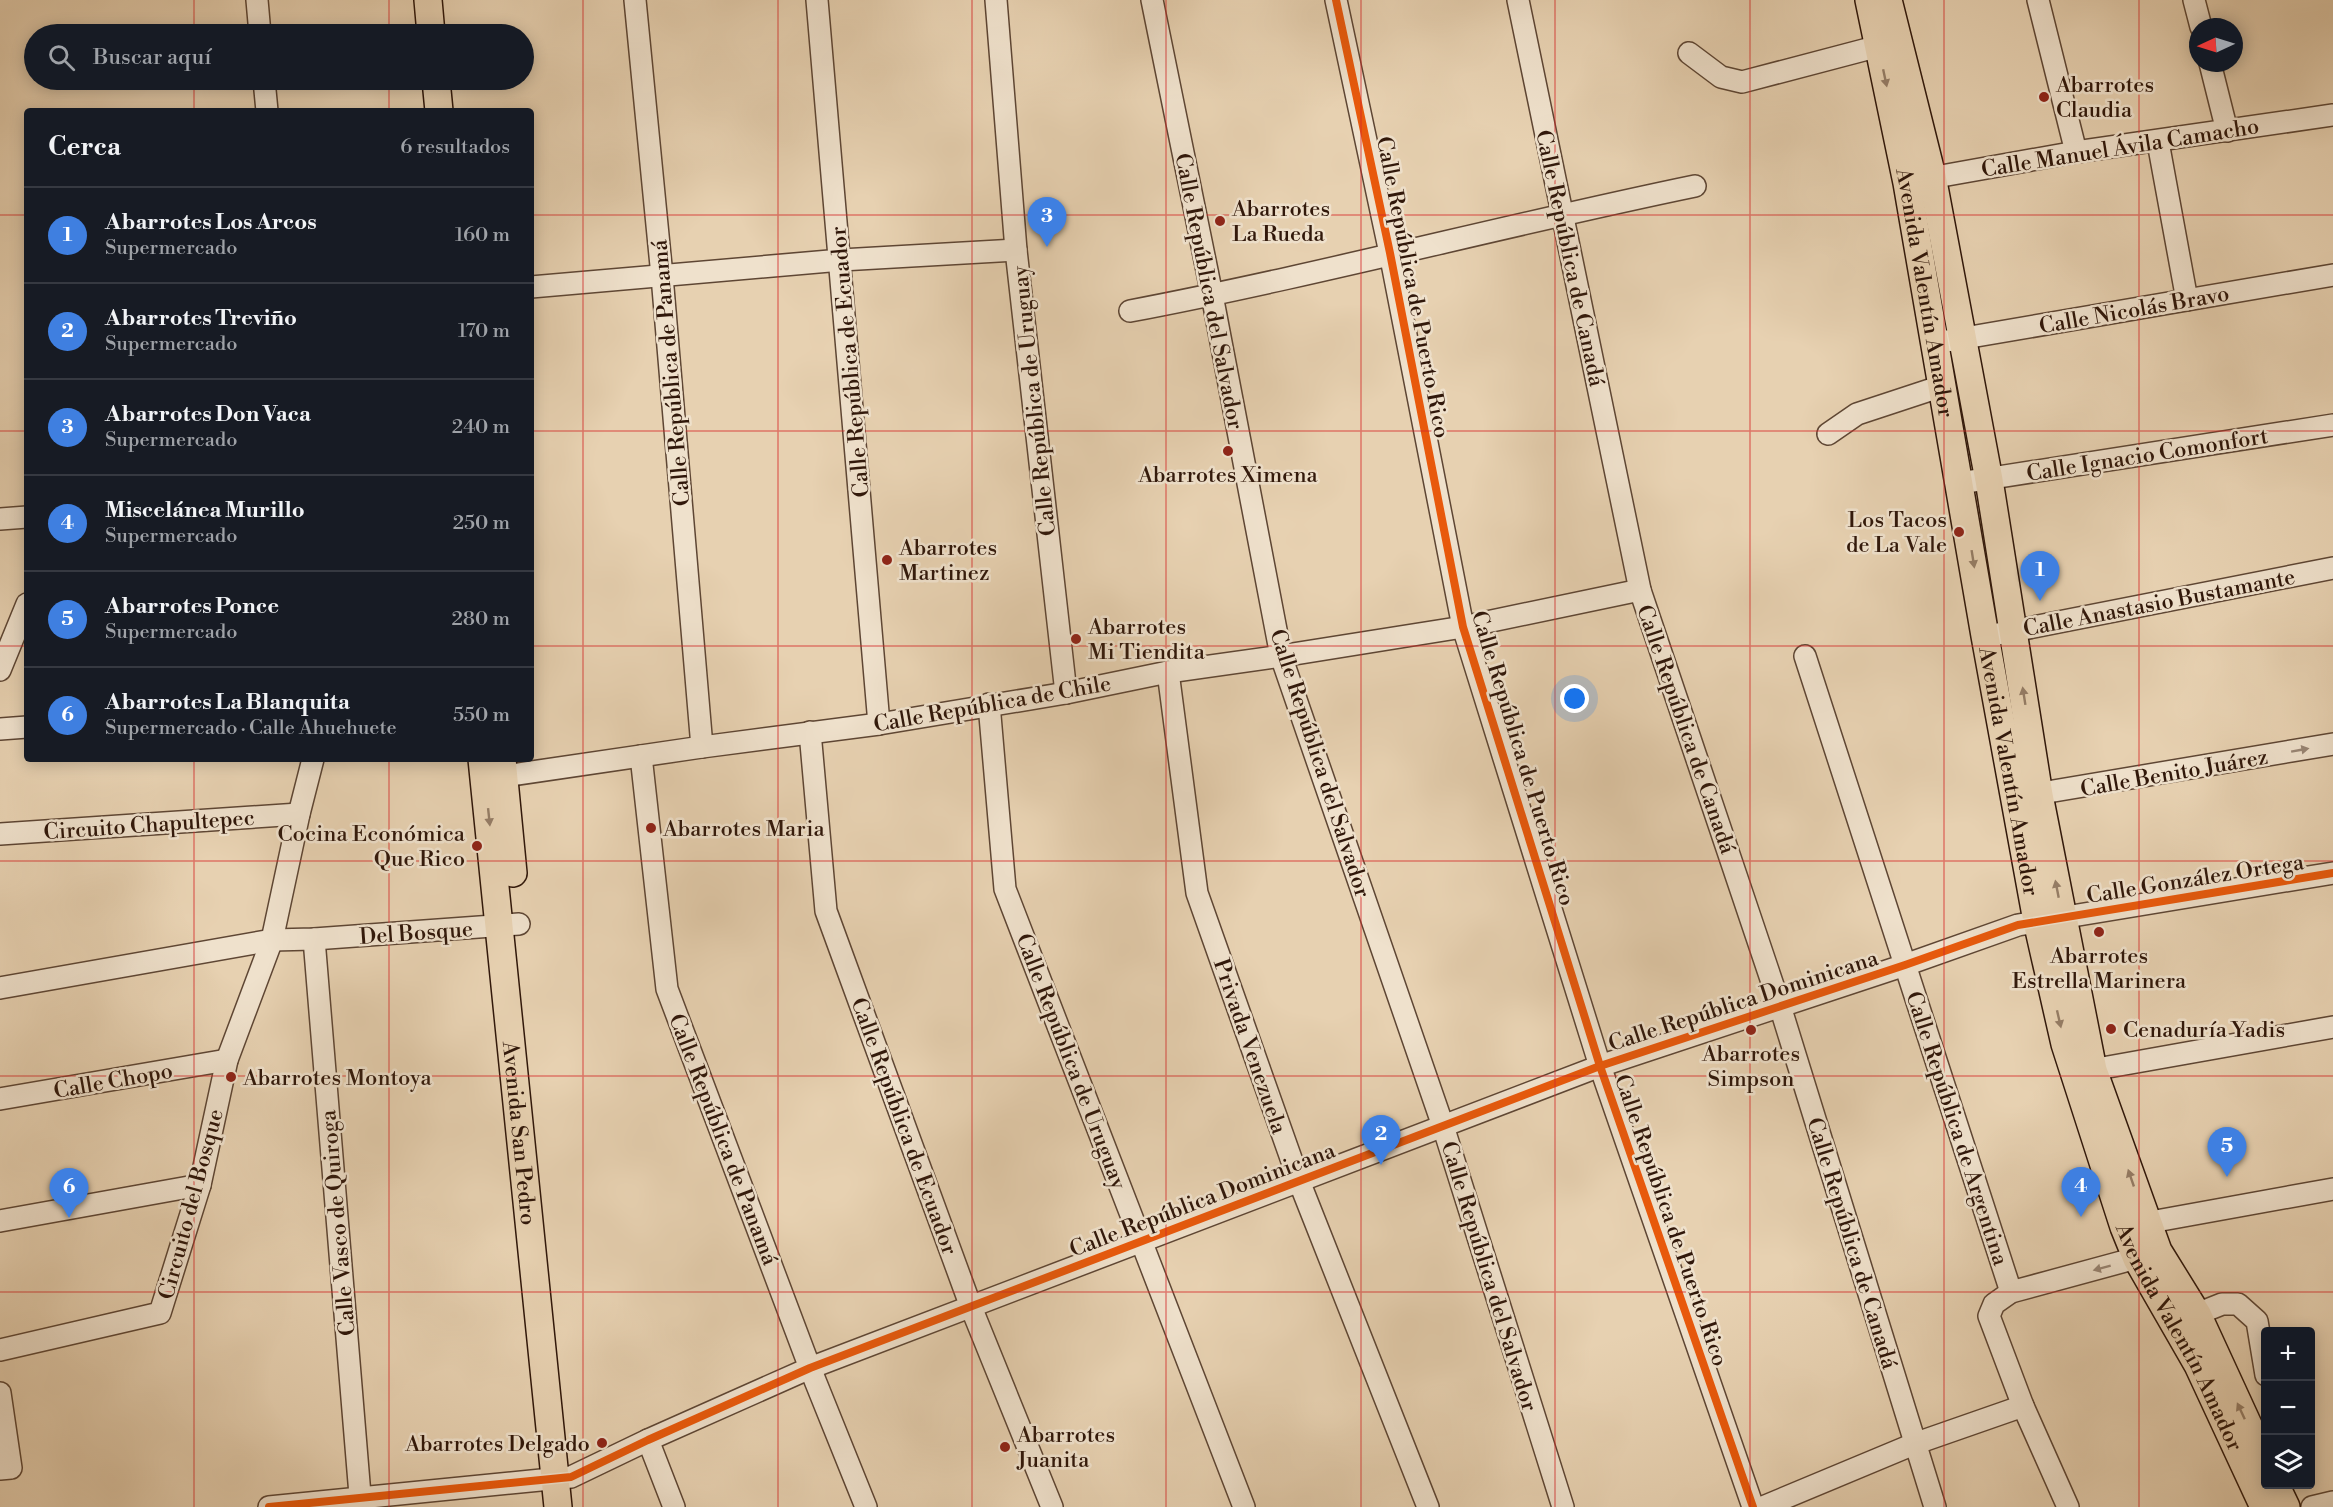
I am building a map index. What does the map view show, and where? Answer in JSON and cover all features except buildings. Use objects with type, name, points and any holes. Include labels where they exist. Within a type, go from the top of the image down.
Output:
[{"type":"main road","points":[[413,0],[415,24]]},
{"type":"main road","points":[[428,0],[430,24]]},
{"type":"main road","name":"Avenida Valentín Amador","points":[[1869,0],[1879,46],[1963,339],[2014,631],[2027,796]]},
{"type":"main road","name":"Avenida Valentín Amador","points":[[1888,0],[1919,180],[1935,343],[1985,636],[2027,796],[2050,919],[2083,1072],[2147,1255],[2264,1507]]},
{"type":"main road","points":[[421,90],[423,108]]},
{"type":"main road","points":[[437,90],[439,108]]},
{"type":"main road","name":"Avenida San Pedro","points":[[493,768],[563,1478],[573,1507]]},
{"type":"main road","name":"Avenida Valentín Amador","points":[[2147,1255],[2197,1314],[2261,1454]]},
{"type":"main road","name":"Avenida San Pedro","points":[[558,1507],[563,1478]]},
{"type":"main road","points":[[2277,1489],[2286,1507]]},
{"type":"street","points":[[257,0],[259,24]]},
{"type":"street","name":"Calle República de Panamá","points":[[635,0],[662,276],[702,747]]},
{"type":"street","name":"Calle República de Ecuador","points":[[817,0],[879,724]]},
{"type":"street","name":"Calle República de Uruguay","points":[[996,0],[1016,250],[1066,693]]},
{"type":"street","name":"Calle República del Salvador","points":[[1152,0],[1212,295],[1281,656],[1443,1126],[1563,1507]]},
{"type":"street","name":"Calle República de Puerto Rico","points":[[1336,0],[1390,253],[1463,627],[1600,1066],[1753,1507]]},
{"type":"street","name":"Calle República de Canadá","points":[[1518,0],[1640,590],[1780,1006],[1935,1507]]},
{"type":"street","points":[[2038,0],[2076,152]]},
{"type":"street","points":[[2194,0],[2198,18]]},
{"type":"street","points":[[1689,53],[1721,77],[1742,82],[1879,46]]},
{"type":"street","points":[[2212,72],[2227,131]]},
{"type":"street","points":[[265,90],[267,108]]},
{"type":"street","name":"Calle Manuel Ávila Camacho","points":[[1919,180],[2076,152],[2333,116]]},
{"type":"street","points":[[2158,142],[2187,300]]},
{"type":"street","points":[[1130,311],[1212,295],[1562,213],[1695,186]]},
{"type":"street","points":[[534,287],[841,260],[1016,250]]},
{"type":"street","name":"Calle Nicolás Bravo","points":[[1935,343],[2333,275]]},
{"type":"street","points":[[1828,434],[1857,414],[1942,386]]},
{"type":"street","name":"Calle Ignacio Comonfort","points":[[1960,483],[2333,425]]},
{"type":"street","points":[[0,519],[24,517]]},
{"type":"street","name":"Calle Anastasio Bustamante","points":[[1985,636],[2333,568]]},
{"type":"street","name":"Calle República de Chile","points":[[493,768],[641,756],[879,724],[1066,693],[1168,672],[1463,627],[1640,590]]},
{"type":"street","points":[[0,670],[24,611]]},
{"type":"street","name":"Calle República de Argentina","points":[[1804,656],[2011,1292]]},
{"type":"street","name":"Privada Venezuela","points":[[1168,672],[1197,893],[1299,1181],[1428,1507]]},
{"type":"street","name":"Calle República de Uruguay","points":[[989,704],[1005,889],[1244,1507]]},
{"type":"street","points":[[0,729],[24,727]]},
{"type":"street","name":"Calle República de Ecuador","points":[[810,732],[826,911],[971,1307],[1052,1507]]},
{"type":"street","name":"Calle Benito Juárez","points":[[2027,796],[2333,744]]},
{"type":"street","name":"Calle República de Panamá","points":[[641,756],[667,989],[810,1368],[866,1507]]},
{"type":"street","name":"Circuito del Bosque","points":[[0,1350],[160,1313],[200,1185],[227,1060],[272,940],[298,814],[312,762]]},
{"type":"street","name":"Circuito Chapultepec","points":[[0,834],[298,814]]},
{"type":"street","name":"Calle González Ortega","points":[[2050,919],[2333,873]]},
{"type":"street","name":"Calle República Dominicana","points":[[563,1478],[810,1368],[1600,1066],[2018,925],[2050,919]]},
{"type":"street","name":"Del Bosque","points":[[314,939],[510,925]]},
{"type":"street","points":[[0,988],[272,940],[314,939]]},
{"type":"street","name":"Calle Vasco de Quiroga","points":[[314,939],[361,1502]]},
{"type":"street","points":[[2083,1072],[2333,1027]]},
{"type":"street","name":"Calle Chopo","points":[[0,1099],[227,1060]]},
{"type":"street","points":[[0,1221],[200,1185]]},
{"type":"street","points":[[2136,1225],[2333,1189]]},
{"type":"street","points":[[2068,1507],[2023,1406],[1989,1316],[1994,1304],[2011,1292],[2147,1255]]},
{"type":"street","points":[[2197,1314],[2222,1304],[2238,1304],[2257,1321],[2261,1348]]},
{"type":"street","points":[[0,1393],[11,1468],[0,1469]]},
{"type":"street","points":[[1763,1507],[1914,1444],[2023,1406]]},
{"type":"street","points":[[648,1440],[674,1507]]},
{"type":"street","points":[[268,1507],[361,1502],[563,1478]]},
{"type":"street","points":[[2312,1507],[2333,1502]]},
{"type":"cycle path","points":[[1336,0],[1390,253],[1463,627],[1600,1066],[1753,1507]]},
{"type":"cycle path","points":[[269,1507],[571,1477],[810,1368],[1600,1066],[2018,925],[2333,873]]},
{"type":"place","name":"Abarrotes Claudia","points":[[2044,97]]},
{"type":"place","name":"Abarrotes La Rueda","points":[[1220,221]]},
{"type":"place","name":"Abarrotes Don Vaca","points":[[1047,247]]},
{"type":"place","name":"Abarrotes Ximena","points":[[1228,451]]},
{"type":"place","name":"Los Tacos de La Vale","points":[[1959,532]]},
{"type":"place","name":"Abarrotes Martinez","points":[[887,560]]},
{"type":"place","name":"Abarrotes Los Arcos","points":[[2040,601]]},
{"type":"place","name":"Abarrotes Mi Tiendita","points":[[1076,639]]},
{"type":"place","name":"Abarrotes Maria","points":[[651,828]]},
{"type":"place","name":"Cocina Económica Que Rico","points":[[477,846]]},
{"type":"place","name":"Abarrotes Estrella Marinera","points":[[2099,932]]},
{"type":"place","name":"Cenaduría Yadis","points":[[2111,1029]]},
{"type":"place","name":"Abarrotes Simpson","points":[[1751,1030]]},
{"type":"place","name":"Abarrotes Montoya","points":[[231,1077]]},
{"type":"place","name":"Abarrotes Treviño","points":[[1381,1165]]},
{"type":"place","name":"Abarrotes Ponce","points":[[2227,1177]]},
{"type":"place","name":"Miscelánea Murillo","points":[[2081,1217]]},
{"type":"place","name":"Abarrotes La Blanquita","points":[[69,1218]]},
{"type":"place","name":"Abarrotes Delgado","points":[[602,1443]]},
{"type":"place","name":"Abarrotes Juanita","points":[[1005,1447]]}]
